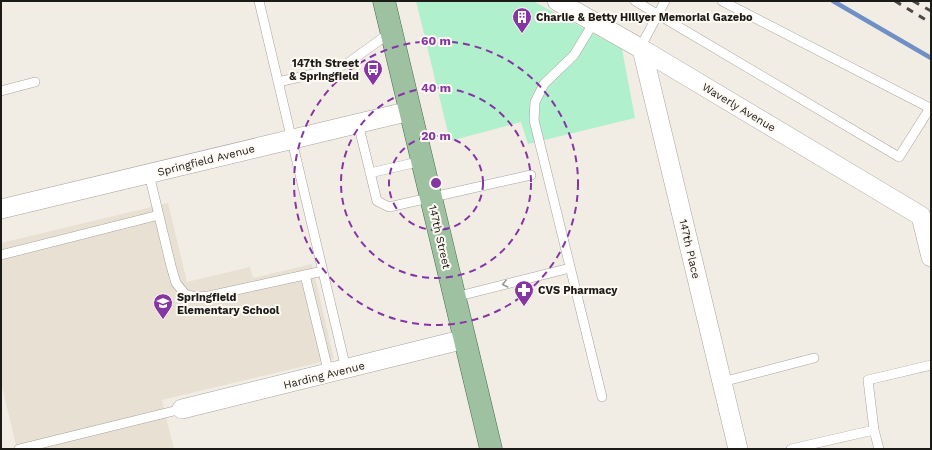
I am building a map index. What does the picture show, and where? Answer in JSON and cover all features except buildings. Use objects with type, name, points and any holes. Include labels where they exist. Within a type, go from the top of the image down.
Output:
[{"type":"main road","name":"147th Street","points":[[384,1],[491,449]]},
{"type":"street","name":"Waverly Avenue","points":[[557,1],[641,48],[921,216],[931,257]]},
{"type":"street","name":"147th Place","points":[[641,48],[738,449]]},
{"type":"street","name":"Springfield Avenue","points":[[1,210],[410,110]]},
{"type":"street","name":"Harding Avenue","points":[[182,409],[465,339]]},
{"type":"lane","points":[[259,1],[323,272],[337,371]]},
{"type":"lane","points":[[635,1],[899,157],[930,108],[722,1]]},
{"type":"lane","points":[[641,48],[665,1]]},
{"type":"lane","points":[[594,22],[574,55],[544,84],[534,102],[534,120],[602,397]]},
{"type":"lane","points":[[278,82],[331,70],[348,63],[391,32]]},
{"type":"lane","points":[[1,91],[35,82]]},
{"type":"lane","points":[[358,123],[377,202],[388,207],[531,175]]},
{"type":"lane","points":[[370,173],[422,161]]},
{"type":"lane","points":[[149,174],[176,283],[185,294],[196,297],[209,296],[323,272]]},
{"type":"lane","points":[[1,255],[159,215]]},
{"type":"lane","points":[[455,297],[570,268]]},
{"type":"lane","points":[[305,275],[337,371]]},
{"type":"lane","points":[[722,382],[814,358]]},
{"type":"lane","points":[[879,449],[874,430],[868,380],[931,365]]},
{"type":"lane","points":[[19,449],[182,409]]},
{"type":"lane","points":[[791,449],[874,430]]},
{"type":"shaded area","name":"Springfield Elementary School","points":[[168,203],[187,282],[250,267],[253,278],[312,264],[334,359],[162,400],[174,449],[17,449],[1,383],[1,243]]},
{"type":"green space","points":[[416,1],[533,1],[622,49],[635,118],[528,144],[521,122],[450,141]]},
{"type":"waterway","points":[[833,1],[931,58]]},
{"type":"railway","points":[[895,1],[931,23]]},
{"type":"railway","points":[[913,1],[931,11]]},
{"type":"place","name":"Charlie & Betty Hillyer Memorial Gazebo","points":[[522,34]]},
{"type":"place","name":"147th Street & Springfield","points":[[373,86]]},
{"type":"place","name":"CVS Pharmacy","points":[[524,307]]},
{"type":"place","name":"Springfield Elementary School","points":[[163,320]]}]
